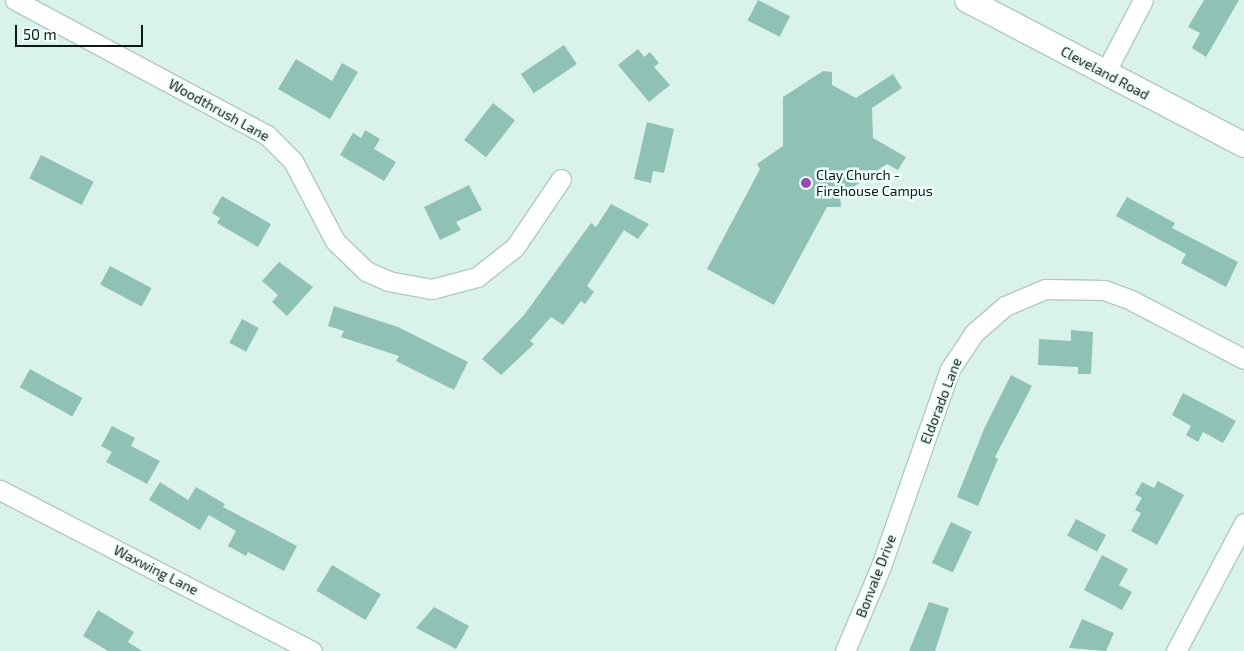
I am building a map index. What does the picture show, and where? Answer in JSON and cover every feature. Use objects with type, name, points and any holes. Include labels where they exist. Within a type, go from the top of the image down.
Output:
[{"type":"main road","name":"Cleveland Road","points":[[967,0],[1244,145]]},
{"type":"street","name":"Woodthrush Lane","points":[[15,0],[267,135],[293,161],[335,241],[366,271],[388,281],[432,289],[477,277],[515,247],[561,179]]},
{"type":"street","points":[[1105,73],[1143,0]]},
{"type":"street","name":"Eldorado Lane","points":[[904,500],[956,357],[989,318],[1028,294],[1065,287],[1104,290],[1131,300],[1244,359]]},
{"type":"street","name":"Waxwing Lane","points":[[0,490],[312,651]]},
{"type":"street","name":"Bonvale Drive","points":[[845,651],[904,500]]},
{"type":"street","points":[[1176,651],[1244,523]]},
{"type":"building","points":[[758,0],[790,16],[780,37],[748,20]]},
{"type":"building","points":[[1204,0],[1239,0],[1206,57],[1192,48],[1200,33],[1188,27]]},
{"type":"building","points":[[564,45],[577,64],[534,93],[521,74]]},
{"type":"building","points":[[638,49],[644,57],[650,52],[659,63],[654,67],[670,85],[649,102],[618,65]]},
{"type":"building","points":[[296,59],[332,81],[342,63],[358,72],[330,119],[278,89]]},
{"type":"building","name":"Clay Church - Firehouse Campus","points":[[823,71],[832,72],[832,85],[856,98],[893,74],[902,88],[872,108],[873,138],[906,157],[898,170],[887,164],[840,196],[841,207],[827,207],[774,305],[707,269],[760,169],[757,164],[783,146],[783,97]]},
{"type":"building","points":[[493,103],[515,120],[486,157],[464,140]]},
{"type":"building","points":[[647,122],[674,129],[664,173],[653,171],[651,183],[634,179]]},
{"type":"building","points":[[365,130],[380,139],[374,149],[396,162],[384,181],[340,155],[353,133],[361,138]]},
{"type":"building","points":[[41,155],[94,182],[82,205],[29,178]]},
{"type":"building","points":[[469,185],[482,210],[456,222],[461,230],[440,240],[424,207]]},
{"type":"building","points":[[222,196],[271,224],[258,247],[217,223],[220,218],[212,213]]},
{"type":"building","points":[[1127,197],[1175,223],[1172,228],[1238,262],[1226,287],[1181,263],[1186,254],[1116,216]]},
{"type":"building","points":[[611,204],[649,224],[638,239],[624,230],[587,286],[594,292],[585,304],[581,301],[563,325],[551,317],[530,341],[534,344],[501,375],[482,359],[524,315],[591,223],[596,227]]},
{"type":"building","points":[[279,262],[313,287],[287,316],[272,302],[278,295],[262,281]]},
{"type":"building","points":[[110,266],[151,288],[142,307],[100,285]]},
{"type":"building","points":[[334,306],[398,327],[468,362],[454,390],[396,361],[399,356],[341,337],[344,331],[328,326]]},
{"type":"building","points":[[242,319],[259,328],[246,352],[229,343]]},
{"type":"building","points":[[1071,330],[1093,332],[1091,374],[1078,374],[1078,367],[1038,365],[1039,339],[1071,341]]},
{"type":"building","points":[[30,369],[82,398],[72,416],[20,387]]},
{"type":"building","points":[[1011,375],[1032,386],[995,457],[998,459],[978,506],[957,497],[984,429]]},
{"type":"building","points":[[1183,393],[1236,421],[1223,443],[1203,432],[1198,442],[1186,435],[1191,426],[1172,415]]},
{"type":"building","points":[[112,426],[135,438],[131,446],[160,461],[147,484],[106,462],[112,452],[101,446]]},
{"type":"building","points":[[1158,481],[1184,495],[1157,545],[1131,531],[1141,513],[1135,510],[1142,498],[1135,494],[1142,482],[1154,488]]},
{"type":"building","points":[[160,482],[188,500],[196,487],[225,504],[223,507],[297,546],[284,571],[248,552],[246,556],[228,546],[236,531],[209,515],[200,530],[149,500]]},
{"type":"building","points":[[1076,519],[1106,535],[1097,552],[1067,536]]},
{"type":"building","points":[[951,522],[972,532],[953,573],[932,563]]},
{"type":"building","points":[[1102,555],[1128,569],[1119,585],[1132,592],[1122,610],[1084,590]]},
{"type":"building","points":[[332,565],[381,594],[365,620],[317,591]]},
{"type":"building","points":[[929,602],[949,608],[935,651],[909,651]]},
{"type":"building","points":[[434,607],[469,626],[456,649],[416,628]]},
{"type":"building","points":[[98,610],[134,632],[128,642],[142,651],[108,651],[83,636]]},
{"type":"building","points":[[1082,619],[1114,633],[1106,651],[1069,648]]},
{"type":"place","name":"Clay Church - Firehouse Campus","points":[[806,183]]}]
